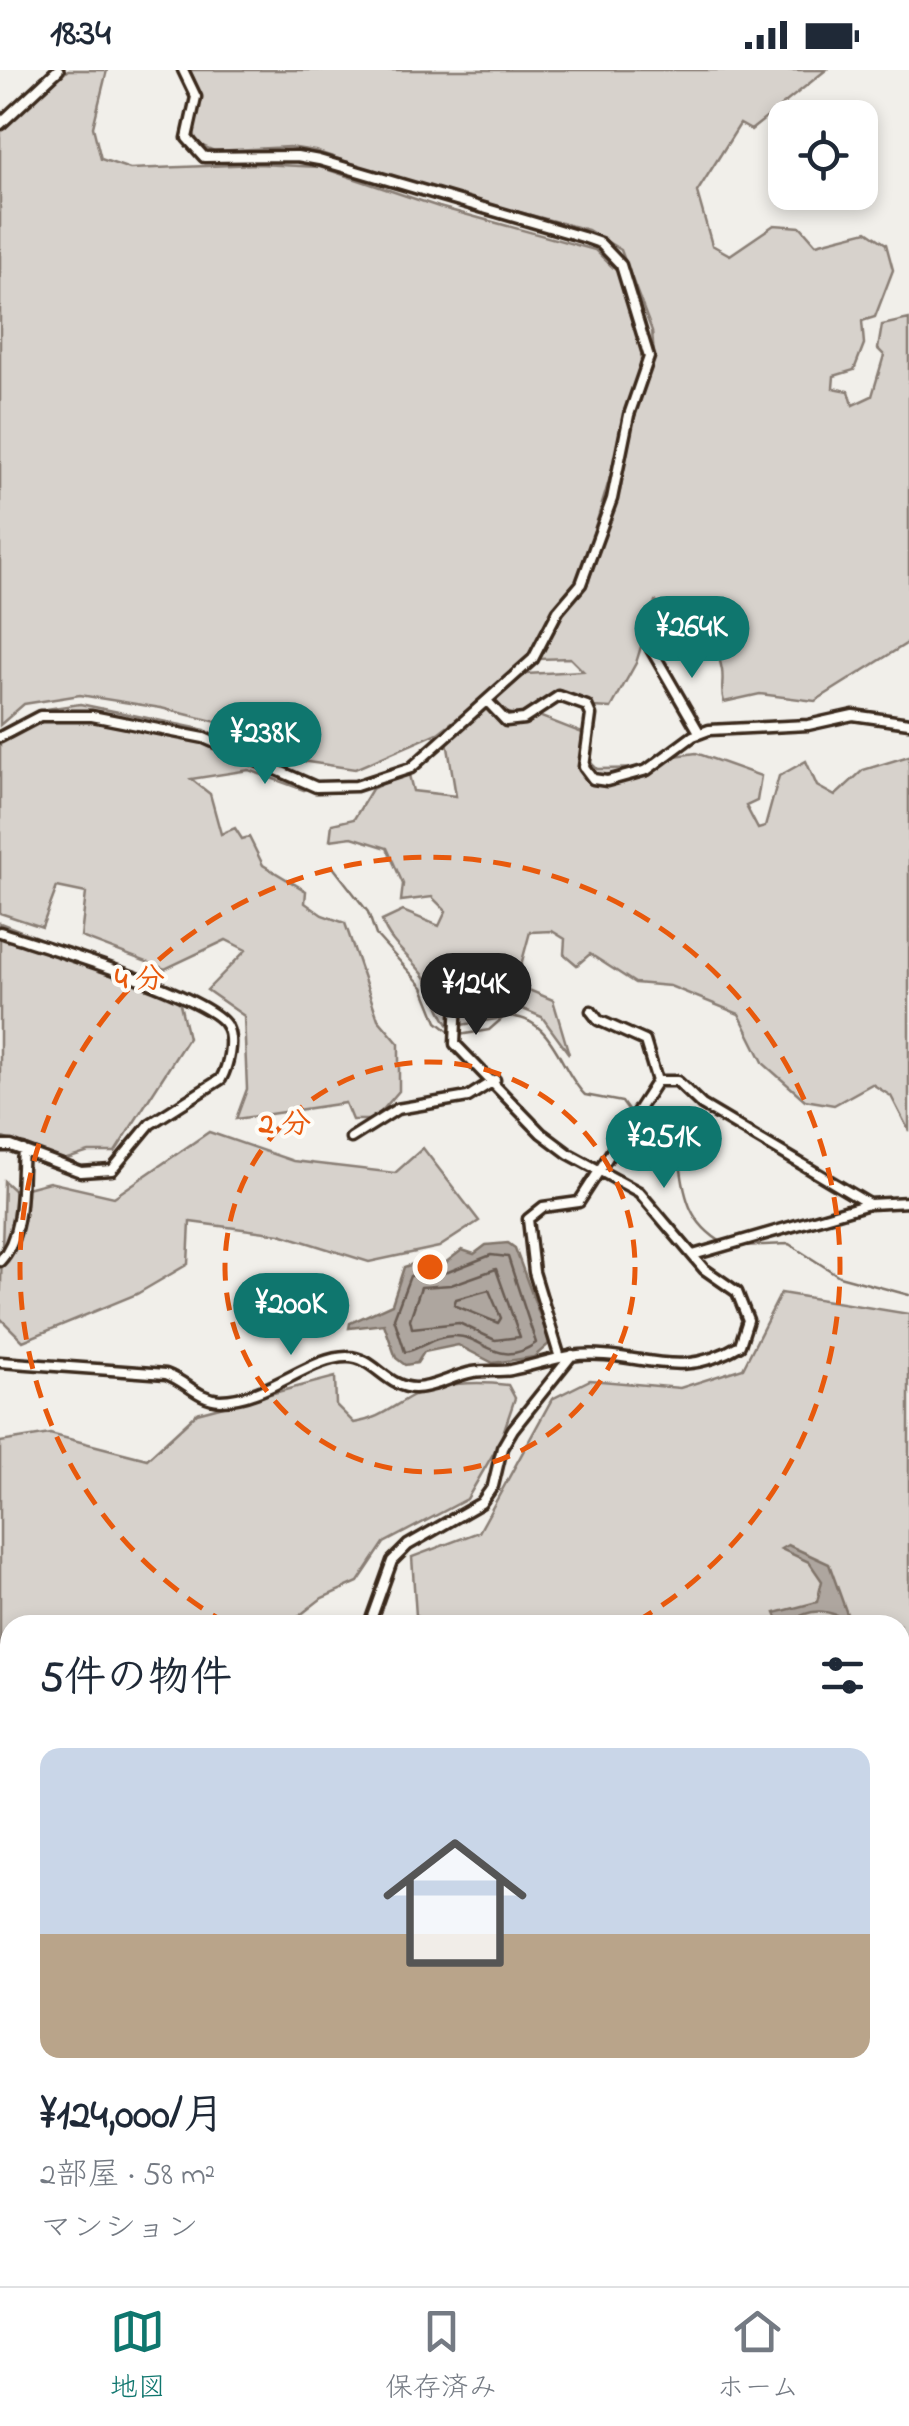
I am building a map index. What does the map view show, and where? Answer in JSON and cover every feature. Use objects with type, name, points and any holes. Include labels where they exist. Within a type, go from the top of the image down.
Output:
[{"type":"street","points":[[0,124],[58,70]]},
{"type":"street","points":[[0,738],[40,716],[92,716],[204,738],[316,787],[356,786],[411,768],[533,658],[558,611],[576,593],[612,499],[628,416],[649,357],[622,265],[600,244],[584,237],[346,167],[296,156],[204,157],[187,138],[196,96],[183,70]]},
{"type":"street","points":[[651,649],[699,732]]},
{"type":"street","points":[[487,701],[506,721],[516,721],[564,695],[587,706],[590,715],[584,767],[599,780],[647,770],[699,732],[808,725],[853,715],[909,723]]},
{"type":"street","points":[[0,932],[180,996],[222,1019],[229,1034],[220,1079],[150,1124],[112,1170],[81,1172],[23,1150],[0,1146]]},
{"type":"street","points":[[0,1362],[166,1374],[204,1398],[222,1400],[274,1388],[337,1358],[356,1358],[391,1382],[420,1388],[474,1372],[508,1370],[572,1356],[678,1366],[722,1356],[740,1345],[747,1333],[745,1304],[692,1255],[639,1192],[541,1133],[495,1080],[455,1044],[458,996]]},
{"type":"street","points":[[591,1011],[598,1020],[645,1041],[657,1082]]},
{"type":"street","points":[[560,1358],[534,1272],[528,1219],[543,1207],[579,1202],[657,1082],[670,1078],[677,1082],[702,1106],[869,1204]]},
{"type":"street","points":[[351,1138],[397,1110],[460,1099],[495,1080]]},
{"type":"street","points":[[0,1261],[11,1247],[17,1220],[23,1150]]},
{"type":"street","points":[[692,1255],[869,1204],[909,1202]]},
{"type":"street","points":[[372,1615],[392,1561],[408,1545],[482,1503],[493,1486],[502,1448],[513,1430],[572,1356]]},
{"type":"shaded area","points":[[68,70],[107,70],[93,127],[101,159],[130,169],[258,164],[320,167],[439,207],[595,250],[621,275],[642,340],[640,377],[578,584],[557,606],[535,649],[512,676],[438,733],[355,769],[301,761],[237,727],[161,708],[80,695],[24,704],[0,725],[0,126]]},
{"type":"shaded area","points":[[190,70],[826,70],[788,100],[768,100],[768,116],[751,130],[740,124],[697,192],[712,245],[730,255],[774,225],[801,227],[816,244],[867,231],[886,244],[893,270],[875,317],[862,321],[864,344],[854,370],[834,376],[833,388],[849,391],[853,405],[872,396],[884,355],[878,349],[882,325],[909,319],[909,642],[815,701],[760,694],[724,702],[720,662],[698,618],[688,605],[672,607],[655,601],[636,663],[611,708],[593,707],[566,692],[552,695],[518,718],[496,706],[496,698],[526,674],[583,671],[570,658],[539,659],[559,619],[589,582],[596,551],[620,491],[632,416],[654,356],[652,331],[621,250],[588,230],[416,185],[315,151],[289,147],[214,151],[198,144],[191,126],[197,111],[196,85]]},
{"type":"shaded area","points":[[80,704],[205,730],[242,744],[314,782],[304,790],[249,770],[191,779],[210,794],[221,834],[235,828],[242,839],[249,837],[263,865],[306,891],[305,903],[322,915],[345,923],[378,1019],[399,1044],[399,1091],[374,1120],[352,1120],[345,1103],[236,1119],[247,1089],[244,1016],[207,990],[246,950],[226,940],[165,969],[81,937],[86,893],[57,887],[42,927],[0,913],[0,738],[47,709]]},
{"type":"shaded area","points":[[486,708],[505,722],[517,723],[539,716],[585,734],[584,756],[597,769],[657,768],[675,756],[696,753],[761,776],[757,801],[746,806],[758,829],[765,827],[779,776],[806,761],[817,786],[835,796],[863,770],[909,756],[909,1131],[891,1096],[872,1084],[834,1105],[805,1100],[764,1064],[739,1014],[670,986],[635,983],[590,954],[577,965],[564,954],[565,939],[552,931],[530,932],[521,965],[500,967],[468,981],[456,958],[435,970],[441,984],[462,988],[473,1008],[529,990],[553,1000],[569,1054],[542,1017],[518,1007],[496,1019],[450,1027],[425,977],[395,944],[382,921],[403,911],[439,926],[446,911],[432,897],[401,901],[403,884],[387,848],[352,837],[330,840],[332,824],[354,819],[372,789],[408,771],[413,791],[456,796],[447,741]]},
{"type":"shaded area","points":[[0,923],[177,991],[188,1038],[115,1152],[89,1152],[64,1160],[0,1137]]},
{"type":"shaded area","points":[[209,1132],[293,1161],[395,1173],[423,1148],[479,1221],[439,1247],[369,1262],[280,1234],[190,1222],[188,1264],[137,1294],[23,1341],[0,1318],[4,1181],[15,1191],[49,1182],[114,1197]]},
{"type":"shaded area","points":[[781,1293],[909,1314],[909,1615],[416,1615],[412,1557],[479,1532],[552,1399],[590,1380],[680,1388],[743,1368]]},
{"type":"shaded area","points":[[335,1377],[336,1405],[354,1423],[378,1416],[423,1391],[447,1385],[508,1385],[515,1398],[500,1442],[467,1499],[384,1543],[358,1582],[322,1598],[300,1615],[0,1615],[0,1442],[50,1434],[147,1459],[197,1413]]},
{"type":"water","points":[[508,1243],[515,1248],[550,1343],[534,1357],[493,1363],[458,1345],[424,1352],[417,1363],[405,1365],[396,1358],[384,1324],[349,1328],[350,1323],[392,1304],[404,1267],[422,1261],[445,1263],[462,1250],[474,1254],[486,1245]]},
{"type":"water","points":[[788,1545],[829,1564],[848,1615],[776,1615],[817,1602],[822,1581],[809,1562],[781,1549]]},
{"type":"waterway","points":[[333,867],[368,912],[376,935],[423,987],[437,1022],[451,1033]]},
{"type":"waterway","points":[[459,1035],[489,1030],[505,1016],[521,1018],[545,1034],[585,1095],[622,1102],[632,1116]]},
{"type":"waterway","points":[[636,1123],[679,1154],[686,1195],[695,1217],[725,1244]]},
{"type":"waterway","points":[[738,1246],[789,1244],[839,1276],[909,1295]]}]
